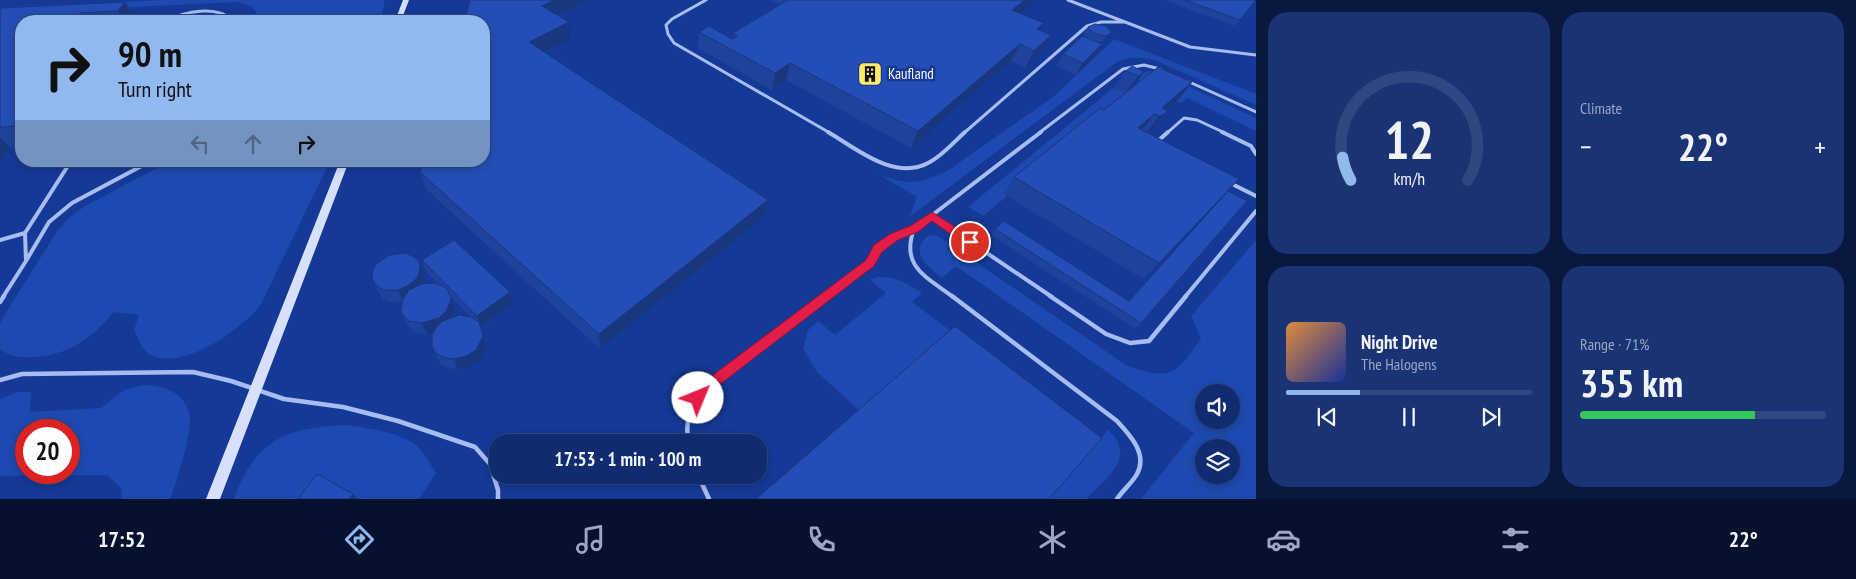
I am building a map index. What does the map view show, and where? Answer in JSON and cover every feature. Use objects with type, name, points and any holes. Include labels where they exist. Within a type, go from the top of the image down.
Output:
[{"type":"main road","points":[[400,15],[406,0]]},
{"type":"main road","points":[[213,499],[343,167]]},
{"type":"lane","points":[[706,0],[672,19],[666,25],[668,34],[674,43],[885,165],[902,169],[917,168],[931,162],[1087,26],[1096,22],[1124,22]]},
{"type":"lane","points":[[1068,0],[1190,47],[1256,55]]},
{"type":"lane","points":[[182,15],[221,12],[229,15]]},
{"type":"lane","points":[[687,434],[690,407],[706,388],[870,263],[878,248],[894,237],[914,229],[932,216],[1123,69],[1144,65],[1165,71]]},
{"type":"lane","points":[[1183,79],[1256,112]]},
{"type":"lane","points":[[1162,144],[1158,140],[1184,118],[1197,120],[1250,146],[1256,154]]},
{"type":"lane","points":[[26,261],[25,233],[68,167]]},
{"type":"lane","points":[[0,302],[49,222],[72,203],[140,167]]},
{"type":"lane","points":[[1223,179],[1256,196]]},
{"type":"lane","points":[[932,216],[1106,334],[1130,343],[1149,341],[1256,211]]},
{"type":"lane","points":[[914,229],[908,245],[911,260],[920,272],[1117,421],[1131,436],[1140,454],[1139,470],[1117,499]]},
{"type":"lane","points":[[0,240],[25,233]]},
{"type":"lane","points":[[0,380],[22,374],[193,372],[230,381],[284,399],[343,407],[398,421],[476,447],[490,464],[498,490],[498,499]]},
{"type":"lane","points":[[702,484],[709,499]]},
{"type":"shaded area","points":[[164,0],[385,0],[381,15],[255,15],[256,12],[252,7],[236,2],[112,8],[107,15],[15,15],[15,23],[0,29],[0,7]]},
{"type":"shaded area","points":[[1114,39],[1256,94],[1256,105],[1157,61],[1132,58],[1117,62],[909,217],[917,197],[878,174],[906,182],[915,182],[931,178],[950,169],[1053,97]]},
{"type":"shaded area","points":[[1149,71],[1166,76],[1256,118],[1256,131],[1187,98],[1181,103],[1148,87],[1089,128],[983,216],[968,207],[1128,76]]},
{"type":"shaded area","points":[[159,167],[327,167],[261,304],[241,324],[211,345],[179,358],[164,359],[151,355],[145,351],[134,330],[139,315],[114,312],[88,337],[68,349],[46,356],[20,357],[8,354],[0,349],[0,324],[3,317],[58,230],[70,217],[85,206]]},
{"type":"shaded area","points":[[929,235],[938,236],[1126,365],[1144,371],[1165,373],[1171,372],[1183,363],[1201,338],[1191,316],[1256,240],[1256,499],[1141,499],[1194,433],[956,266],[942,278],[926,264],[920,253],[920,247]]},
{"type":"shaded area","points":[[877,277],[901,281],[922,293],[912,302],[951,331],[860,411],[817,372],[803,349],[808,330],[818,321],[835,335],[886,293],[870,280]]},
{"type":"shaded area","points":[[142,385],[164,388],[177,394],[182,399],[189,412],[189,430],[184,455],[170,499],[122,499],[121,488],[107,475],[80,475],[80,419],[15,419],[15,476],[0,476],[0,399],[18,392],[31,392],[30,412],[101,408],[124,390]]},
{"type":"shaded area","points":[[347,425],[394,434],[412,442],[424,454],[436,473],[419,499],[234,499],[242,479],[252,463],[263,450],[276,441],[307,429]]},
{"type":"shaded area","points":[[1108,430],[1120,449],[1120,458],[1110,475],[1087,499],[1047,499]]},
{"type":"building","points":[[470,0],[554,0],[542,6],[569,22],[529,42],[768,200],[599,334],[420,172],[421,167],[490,167],[490,15],[466,15]]},
{"type":"building","name":"Kaufland","points":[[788,0],[1025,0],[1012,10],[1044,23],[1037,29],[1051,35],[1034,51],[1020,44],[918,131],[790,63],[775,73],[699,32],[709,26],[732,39],[738,36],[733,33]]},
{"type":"building","points":[[1185,0],[1256,0],[1240,20]]},
{"type":"building","points":[[125,2],[118,11],[80,13],[78,15],[15,15],[15,126],[0,127],[0,8]]},
{"type":"building","points":[[1095,24],[1106,26],[1112,32],[1107,36],[1096,34],[1088,27]]},
{"type":"building","points":[[1082,36],[1102,44],[1083,63],[1063,54]]},
{"type":"building","points":[[1132,66],[1144,72],[1138,76],[1126,71]]},
{"type":"building","points":[[1158,67],[1192,82],[1162,108],[1167,110],[1165,114],[1159,116],[1154,114],[1138,128],[1239,179],[1159,263],[1014,177],[1100,108],[1104,110]]},
{"type":"building","points":[[1228,191],[1247,201],[1141,323],[995,229],[1004,221],[1129,301]]},
{"type":"building","points":[[454,240],[510,292],[477,316],[422,260]]},
{"type":"building","points":[[406,253],[416,258],[420,263],[417,278],[409,285],[398,290],[384,290],[378,287],[372,279],[376,264],[390,255]]},
{"type":"building","points":[[433,283],[443,286],[448,291],[451,299],[447,310],[439,318],[422,323],[409,321],[401,312],[403,299],[409,290],[422,284]]},
{"type":"building","points":[[460,315],[471,317],[479,322],[483,336],[476,350],[466,356],[454,359],[445,358],[436,353],[432,347],[432,335],[437,326],[443,321]]},
{"type":"building","points":[[955,326],[1102,438],[1049,499],[756,499]]},
{"type":"building","points":[[317,474],[353,494],[349,499],[298,499]]},
{"type":"place","name":"Kaufland","points":[[870,74]]},
{"type":"route","points":[[698,398],[706,388],[870,263],[878,248],[894,237],[914,229],[932,216],[970,242]]}]
